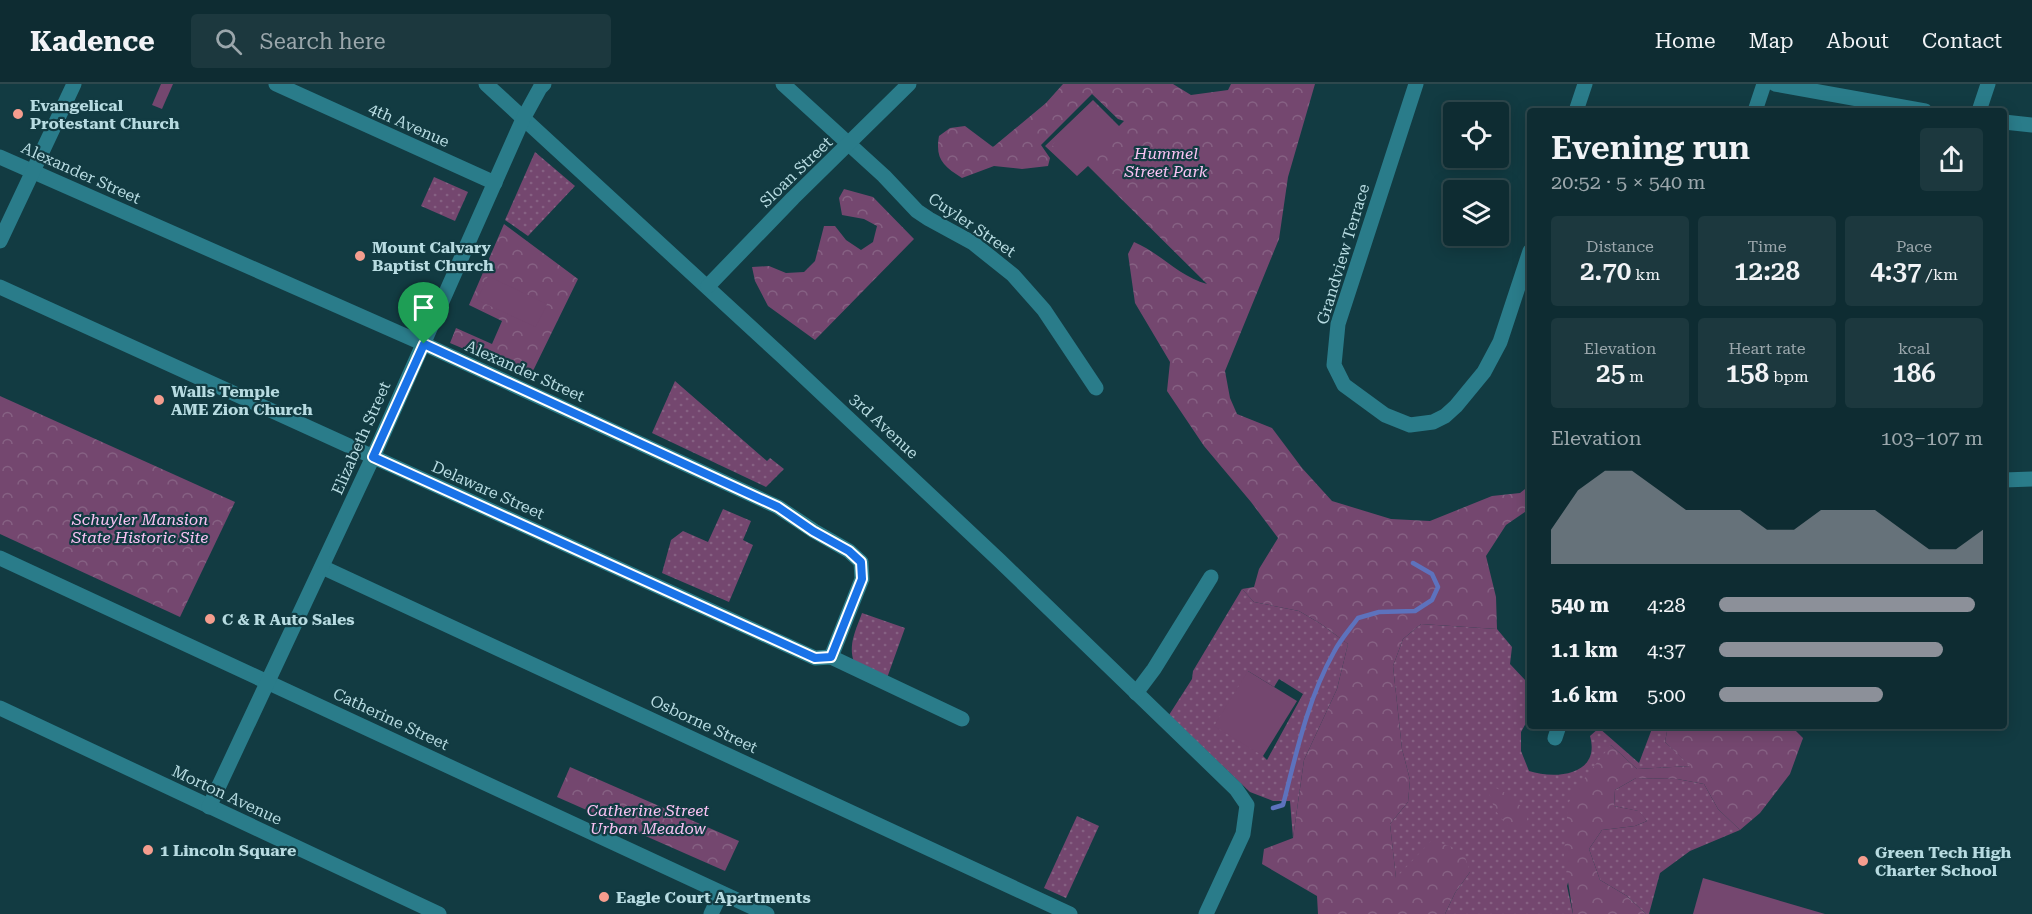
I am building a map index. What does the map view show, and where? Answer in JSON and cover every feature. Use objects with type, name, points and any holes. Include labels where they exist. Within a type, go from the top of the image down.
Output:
[{"type":"street","points":[[0,241],[74,84]]},
{"type":"street","name":"4th Avenue","points":[[276,84],[495,183]]},
{"type":"street","name":"3rd Avenue","points":[[486,84],[708,286],[1000,561],[1236,789],[1246,805],[1243,834],[1206,914]]},
{"type":"street","name":"Elizabeth Street","points":[[209,807],[373,457],[523,119],[544,84]]},
{"type":"street","name":"Cuyler Street","points":[[783,84],[884,176],[917,210],[928,219],[973,243],[1013,275],[1044,310],[1096,388]]},
{"type":"street","name":"Sloan Street","points":[[708,286],[793,198],[909,84]]},
{"type":"street","name":"Grandview Terrace","points":[[1416,84],[1338,324],[1334,364],[1344,386],[1385,415],[1410,424],[1433,422],[1445,416],[1484,372],[1495,352],[1527,260]]},
{"type":"street","points":[[1577,108],[1585,84]]},
{"type":"street","points":[[1756,108],[1764,84]]},
{"type":"street","points":[[1775,84],[1827,89],[1912,108]]},
{"type":"street","points":[[1980,108],[1988,84]]},
{"type":"street","points":[[2007,122],[2032,125]]},
{"type":"street","name":"Alexander Street","points":[[0,157],[424,344],[778,507],[813,531],[849,551],[861,562],[862,579],[831,657]]},
{"type":"street","name":"Delaware Street","points":[[0,287],[815,658],[831,657],[962,718]]},
{"type":"street","points":[[2007,480],[2032,479]]},
{"type":"street","name":"Catherine Street","points":[[0,558],[766,914]]},
{"type":"street","name":"Osborne Street","points":[[322,567],[1070,914]]},
{"type":"street","points":[[1136,693],[1154,669],[1211,577]]},
{"type":"street","name":"Morton Avenue","points":[[0,708],[439,914]]},
{"type":"street","points":[[711,914],[721,893]]},
{"type":"green space","points":[[161,84],[173,84],[162,109],[152,105]]},
{"type":"green space","name":"Hummel Street Park","points":[[1063,84],[1173,84],[1191,95],[1228,90],[1231,84],[1315,84],[1288,177],[1279,239],[1225,371],[1230,398],[1237,414],[1272,428],[1302,468],[1332,501],[1391,519],[1430,521],[1492,496],[1520,493],[1527,487],[1527,511],[1506,525],[1486,556],[1496,597],[1497,629],[1421,624],[1403,639],[1393,666],[1402,749],[1410,780],[1408,802],[1390,824],[1396,878],[1432,840],[1463,851],[1470,872],[1455,893],[1445,914],[1318,914],[1317,896],[1262,864],[1264,849],[1293,838],[1304,760],[1337,689],[1348,644],[1299,611],[1254,602],[1242,589],[1254,587],[1259,569],[1278,538],[1204,446],[1167,391],[1170,362],[1135,303],[1128,254],[1134,242],[1153,252],[1179,271],[1207,284],[1088,166],[1077,176],[1045,146],[1093,100],[1119,126],[1124,121],[1118,119],[1092,94],[1041,145],[1050,158],[1048,166],[1022,169],[994,166],[962,178],[945,166],[942,161],[938,151],[939,136],[950,128],[965,126],[993,147],[1046,103]]},
{"type":"green space","points":[[1095,105],[1119,131],[1077,171],[1052,145]]},
{"type":"green space","points":[[535,152],[575,186],[528,236],[505,220]]},
{"type":"green space","points":[[434,177],[468,192],[455,221],[421,206]]},
{"type":"green space","points":[[844,189],[873,197],[914,239],[815,340],[768,306],[755,281],[752,267],[769,266],[786,273],[804,272],[815,261],[824,226],[835,226],[846,240],[861,250],[873,242],[877,226],[864,219],[842,215],[839,198]]},
{"type":"green space","points":[[504,224],[578,279],[530,377],[450,343],[456,328],[492,344],[502,321],[469,305]]},
{"type":"green space","points":[[488,276],[547,304],[536,327],[477,300]]},
{"type":"green space","points":[[675,381],[767,461],[770,458],[784,469],[766,487],[652,433]]},
{"type":"green space","name":"Schuyler Mansion State Historic Site","points":[[0,396],[235,502],[180,617],[0,534]]},
{"type":"green space","points":[[723,509],[751,521],[743,540],[753,545],[729,602],[662,573],[671,540],[683,531],[708,542]]},
{"type":"green space","points":[[1242,589],[1254,602],[1299,611],[1348,644],[1337,689],[1304,760],[1293,838],[1290,801],[1273,801],[1250,792],[1169,715],[1192,679],[1193,671]],"holes":[[[1248,671],[1274,687],[1279,679],[1303,694],[1267,760],[1263,756]]]},
{"type":"green space","points":[[862,613],[905,628],[887,678],[854,662],[852,643]]},
{"type":"green space","points":[[1421,624],[1497,629],[1512,647],[1510,664],[1527,681],[1527,721],[1521,732],[1521,751],[1529,771],[1551,775],[1574,772],[1583,767],[1592,749],[1590,736],[1598,729],[1639,763],[1652,729],[1667,729],[1665,742],[1691,766],[1637,769],[1611,745],[1567,886],[1573,914],[1445,914],[1455,893],[1470,872],[1396,879],[1390,824],[1408,802],[1410,780],[1402,749],[1393,666],[1403,639]]},
{"type":"green space","points":[[1248,671],[1297,701],[1263,756],[1214,726]]},
{"type":"green space","points":[[1667,729],[1794,729],[1803,738],[1790,774],[1760,813],[1740,830],[1718,809],[1704,784],[1677,779],[1636,778],[1615,790],[1614,806],[1639,811],[1647,821],[1635,826],[1602,830],[1589,849],[1600,880],[1627,896],[1646,914],[1573,914],[1564,856],[1568,804],[1576,789],[1611,745],[1637,769],[1690,766],[1665,742]]},
{"type":"green space","name":"Catherine Street Urban Meadow","points":[[570,767],[739,841],[725,871],[557,797]]},
{"type":"green space","points":[[1636,778],[1677,779],[1704,784],[1718,809],[1740,830],[1690,851],[1660,873],[1649,914],[1646,914],[1627,896],[1600,880],[1589,849],[1602,830],[1635,826],[1647,821],[1638,811],[1614,806],[1615,790]]},
{"type":"green space","points":[[1485,782],[1509,795],[1528,813],[1526,826],[1510,829],[1495,810]]},
{"type":"green space","points":[[1077,816],[1099,826],[1066,898],[1044,888]]},
{"type":"green space","points":[[1703,878],[1825,914],[1693,914]]},
{"type":"waterway","points":[[1273,808],[1283,805],[1310,707],[1325,670],[1345,635],[1358,618],[1379,612],[1415,611],[1432,600],[1438,587],[1432,574],[1413,563]]},
{"type":"place","name":"Evangelical Protestant Church","points":[[18,114]]},
{"type":"place","name":"Mount Calvary Baptist Church","points":[[360,256]]},
{"type":"place","name":"Walls Temple AME Zion Church","points":[[159,400]]},
{"type":"place","name":"C & R Auto Sales","points":[[210,619]]},
{"type":"place","name":"1 Lincoln Square","points":[[148,850]]},
{"type":"place","name":"Green Tech High Charter School","points":[[1863,861]]},
{"type":"place","name":"Eagle Court Apartments","points":[[604,897]]},
{"type":"route","points":[[424,344],[778,507],[813,531],[849,551],[861,562],[862,579],[831,657],[815,658],[373,457],[424,344]]}]
